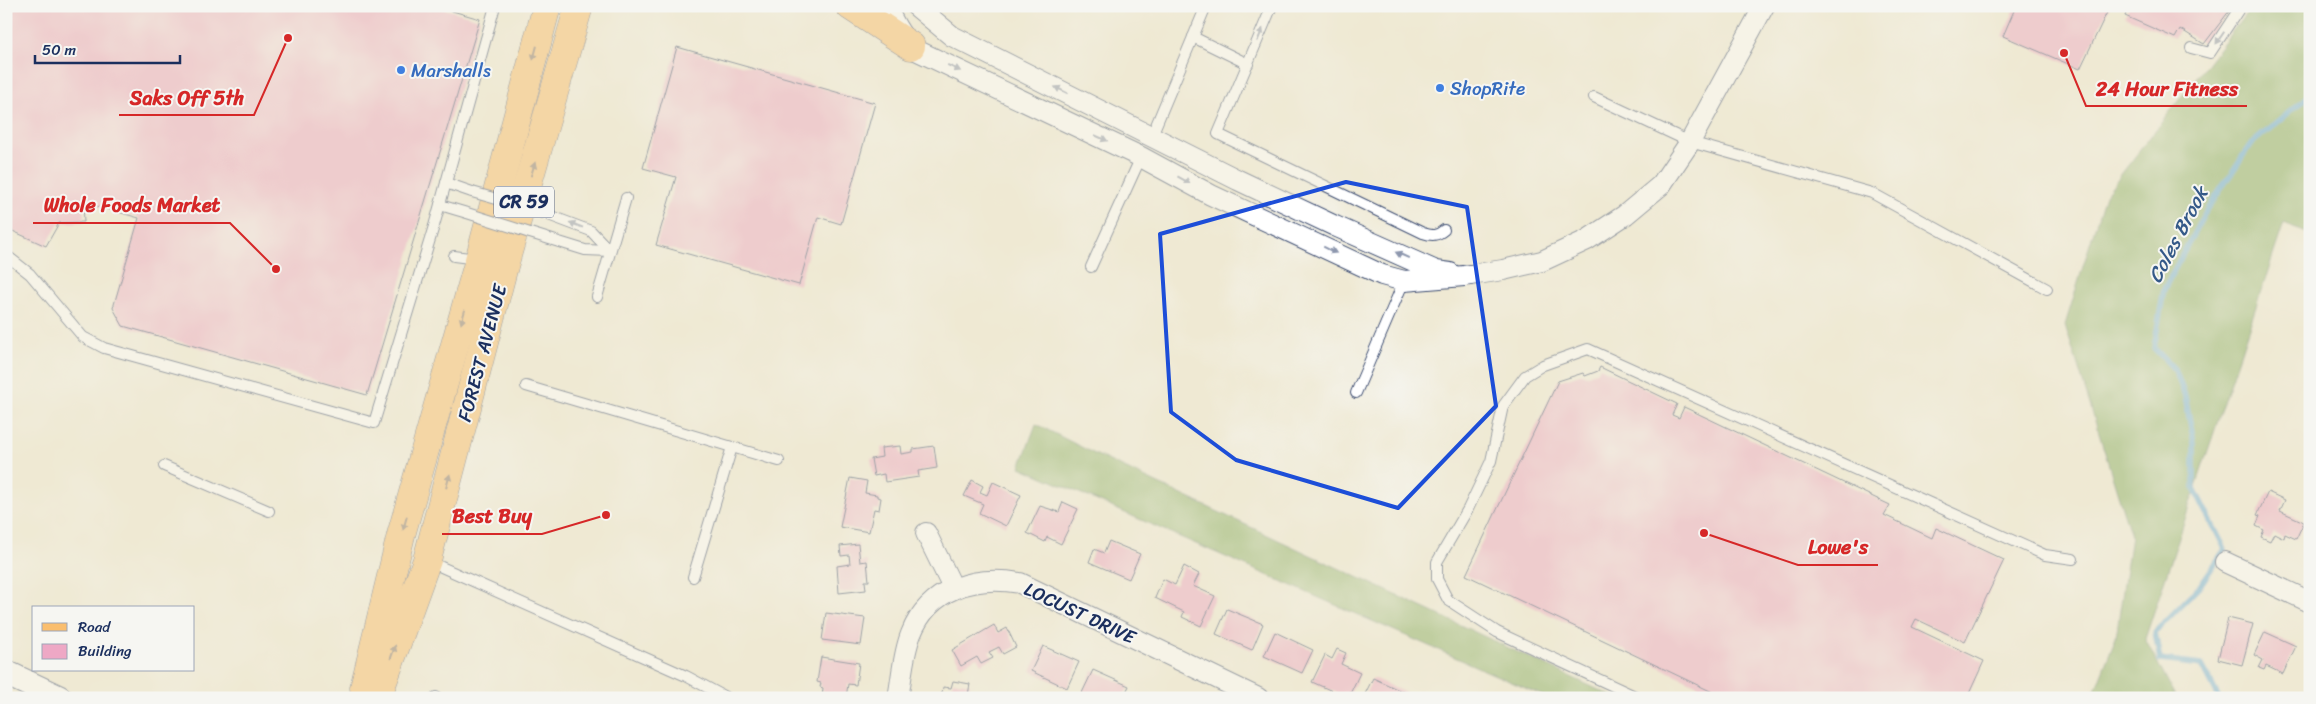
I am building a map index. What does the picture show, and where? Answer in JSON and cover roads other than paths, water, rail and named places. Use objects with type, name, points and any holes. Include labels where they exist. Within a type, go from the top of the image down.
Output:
[{"type":"main road","name":"FOREST AVENUE","points":[[377,698],[427,560],[484,262],[547,6]]},
{"type":"main road","points":[[850,6],[911,46]]},
{"type":"main road","name":"FOREST AVENUE","points":[[362,698],[401,535],[484,262],[543,138],[580,10]]},
{"type":"street","points":[[886,6],[893,22],[911,46],[1058,119],[1141,157],[1211,195],[1382,275],[1404,281],[1464,276],[1542,261],[1587,240],[1625,215],[1660,185],[1690,142],[1764,6]]},
{"type":"street","points":[[916,6],[952,36],[1335,226],[1436,270],[1464,276]]},
{"type":"street","points":[[926,533],[953,588]]},
{"type":"street","points":[[2225,562],[2310,602]]},
{"type":"street","name":"LOCUST DRIVE","points":[[898,698],[905,653],[912,633],[922,614],[936,600],[953,588],[978,580],[1000,580],[1020,583],[1258,698]]},
{"type":"street","points":[[6,673],[58,698]]},
{"type":"lane","points":[[6,255],[30,274],[83,336],[104,348],[374,423],[440,205],[494,6]]},
{"type":"lane","points":[[1152,135],[1206,6]]},
{"type":"lane","points":[[1272,6],[1218,134],[1423,233],[1432,236],[1444,230]]},
{"type":"lane","points":[[2191,48],[2210,53],[2241,6]]},
{"type":"lane","points":[[1193,36],[1248,64]]},
{"type":"lane","points":[[1594,97],[1690,142],[1872,193],[2047,289]]},
{"type":"lane","points":[[1091,267],[1141,157]]},
{"type":"lane","points":[[446,183],[534,210],[591,231],[610,251]]},
{"type":"lane","points":[[597,297],[626,198]]},
{"type":"lane","points":[[440,205],[585,250],[610,251]]},
{"type":"lane","points":[[1356,393],[1404,281]]},
{"type":"lane","points":[[1640,698],[1497,632],[1448,600],[1437,578],[1437,562],[1468,509],[1492,461],[1503,406],[1525,376],[1543,365],[1588,349],[2045,555],[2073,559]]},
{"type":"lane","points":[[526,386],[780,461]]},
{"type":"lane","points":[[693,577],[732,447]]},
{"type":"lane","points":[[164,466],[269,511]]},
{"type":"lane","points":[[427,560],[686,676],[727,698]]},
{"type":"waterway","name":"Coles Brook","points":[[2219,698],[2202,665],[2160,660],[2155,632],[2199,587],[2225,549],[2194,488],[2194,443],[2185,396],[2175,370],[2154,348],[2164,289],[2203,216],[2250,145],[2310,95]]},
{"type":"place","name":"Saks Off 5th","points":[[288,38]]},
{"type":"place","name":"24 Hour Fitness","points":[[2064,53]]},
{"type":"place","name":"Marshalls","points":[[401,70]]},
{"type":"place","name":"ShopRite","points":[[1440,88]]},
{"type":"place","name":"Whole Foods Market","points":[[276,269]]},
{"type":"place","name":"Best Buy","points":[[606,515]]},
{"type":"place","name":"Lowe's","points":[[1704,533]]}]
